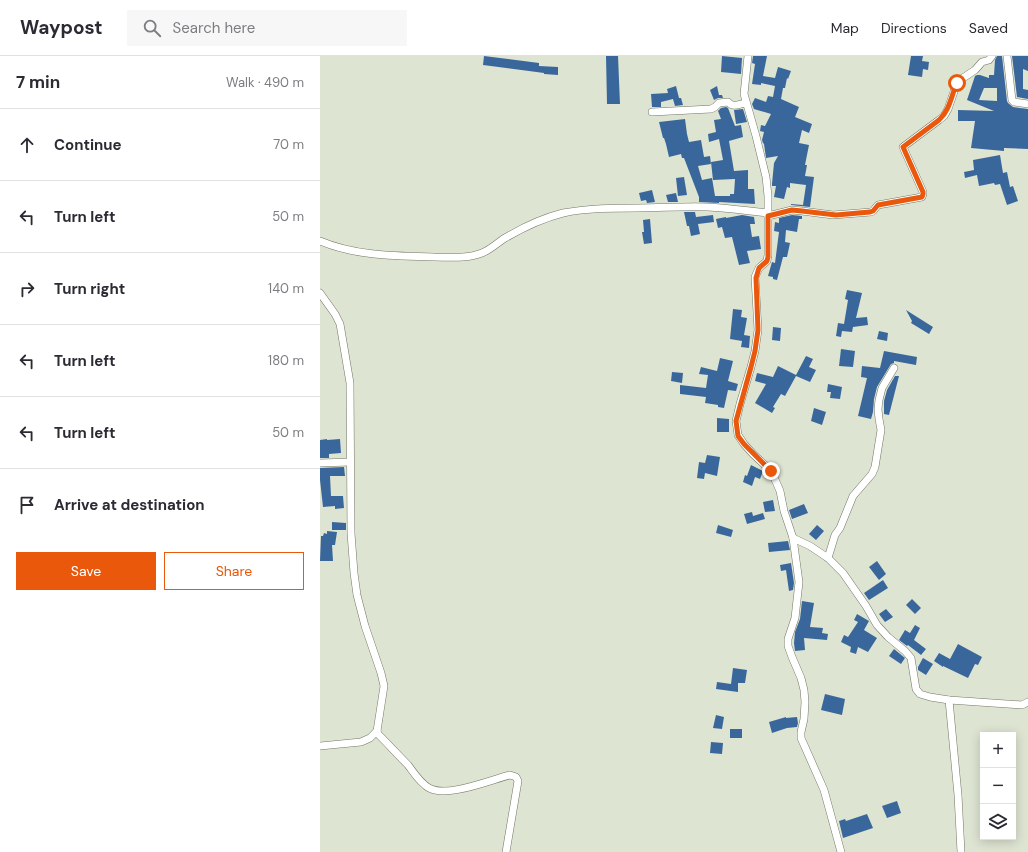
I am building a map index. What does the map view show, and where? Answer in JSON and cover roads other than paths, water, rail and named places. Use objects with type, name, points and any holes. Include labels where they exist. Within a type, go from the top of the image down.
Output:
[{"type":"street","points":[[748,56],[744,94],[764,166],[768,196],[768,257],[767,261],[759,268],[756,278],[758,330],[755,351],[736,421],[738,436],[773,475],[780,491],[784,511],[793,538],[799,582],[795,618],[788,639],[788,646],[801,678],[804,690],[804,719],[801,738],[824,790],[841,852]]},
{"type":"street","points":[[320,241],[333,246],[379,254],[453,257],[482,253],[524,228],[545,219],[583,210],[708,207],[768,214],[792,210],[836,215],[870,212],[873,211],[878,205],[922,197],[923,192],[903,147],[942,118],[948,109],[957,83],[982,62],[989,60],[992,56]]},
{"type":"street","points":[[1007,56],[1012,100],[1014,102],[1028,104]]},
{"type":"street","points":[[652,112],[711,109],[718,103],[726,102],[733,106],[746,103]]},
{"type":"street","points":[[320,293],[337,317],[341,327],[350,383],[351,532],[356,590],[365,626],[384,686],[377,731],[370,738],[361,742],[320,746]]},
{"type":"street","points":[[828,558],[835,535],[840,528],[853,496],[872,474],[875,467],[881,430],[878,419],[879,400],[882,388],[894,368]]},
{"type":"street","points":[[320,463],[350,462]]},
{"type":"street","points":[[793,538],[810,546],[828,558],[843,573],[880,629],[909,654],[912,662],[917,691],[920,694],[949,700],[1022,705],[1028,702]]},
{"type":"street","points":[[949,700],[958,795],[961,852]]},
{"type":"street","points":[[377,731],[378,734],[421,781],[429,788],[434,790],[449,790],[469,787],[510,775],[517,778],[518,781],[506,852]]}]
